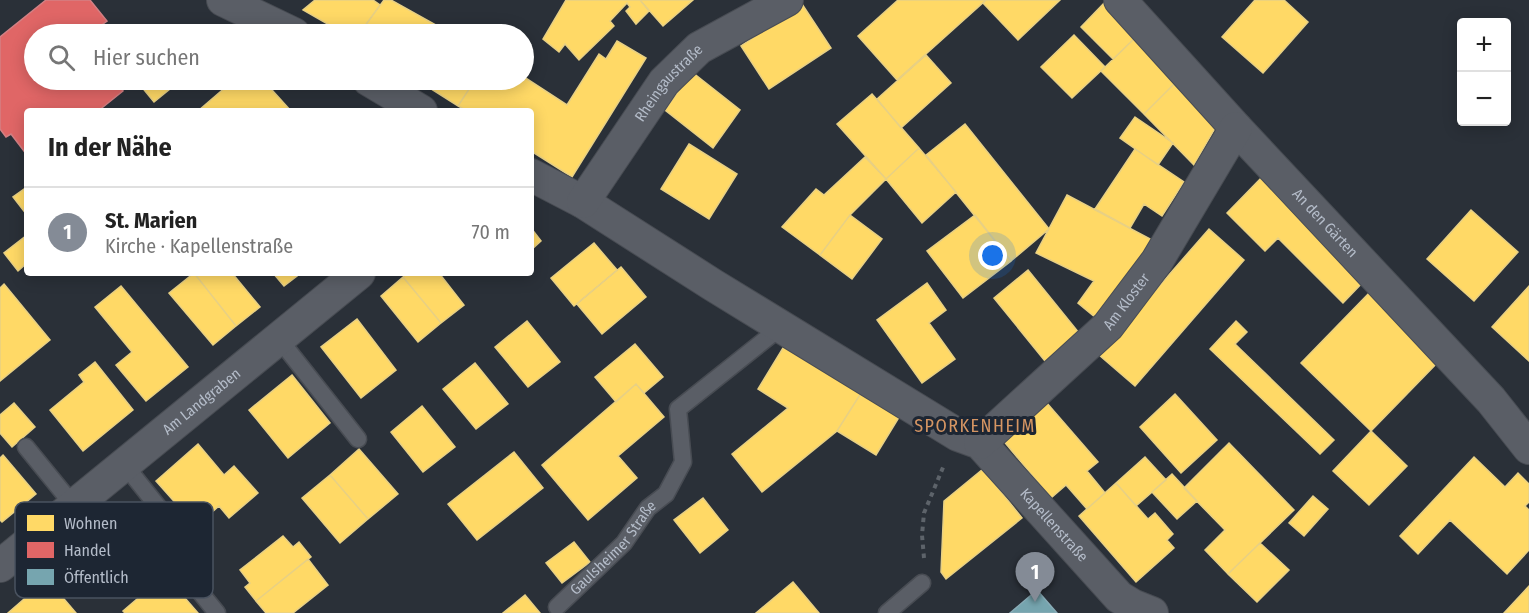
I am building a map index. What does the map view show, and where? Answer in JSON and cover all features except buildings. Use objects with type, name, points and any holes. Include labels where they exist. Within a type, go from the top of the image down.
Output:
[{"type":"street","points":[[223,0],[283,21]]},
{"type":"street","name":"Rheingaustraße","points":[[583,202],[664,82],[699,48],[787,0]]},
{"type":"street","name":"An den Gärten","points":[[1120,0],[1236,128],[1491,400],[1529,448]]},
{"type":"street","points":[[386,90],[416,108]]},
{"type":"street","name":"Am Kloster","points":[[969,439],[1108,326],[1157,261],[1236,128]]},
{"type":"street","points":[[534,177],[583,202],[781,327],[969,439]]},
{"type":"street","name":"Am Landgraben","points":[[79,502],[355,276]]},
{"type":"street","name":"Kapellenstraße","points":[[969,439],[1119,597],[1152,613]]},
{"type":"street","name":"Am Landgraben","points":[[0,566],[15,554]]},
{"type":"lane","name":"Gaulsheimer Straße","points":[[557,607],[624,543],[648,508],[666,494],[683,462],[678,409],[781,327]]},
{"type":"lane","points":[[279,339],[358,439]]},
{"type":"lane","points":[[26,447],[71,502]]},
{"type":"lane","points":[[124,464],[154,502]]},
{"type":"lane","points":[[887,613],[922,583]]},
{"type":"lane","points":[[205,598],[217,613]]},
{"type":"path","points":[[922,583],[924,513],[969,439]]},
{"type":"place","name":"St. Marien","points":[[1035,602]]},
{"type":"district","name":"SPORKENHEIM","points":[[975,426]]}]
